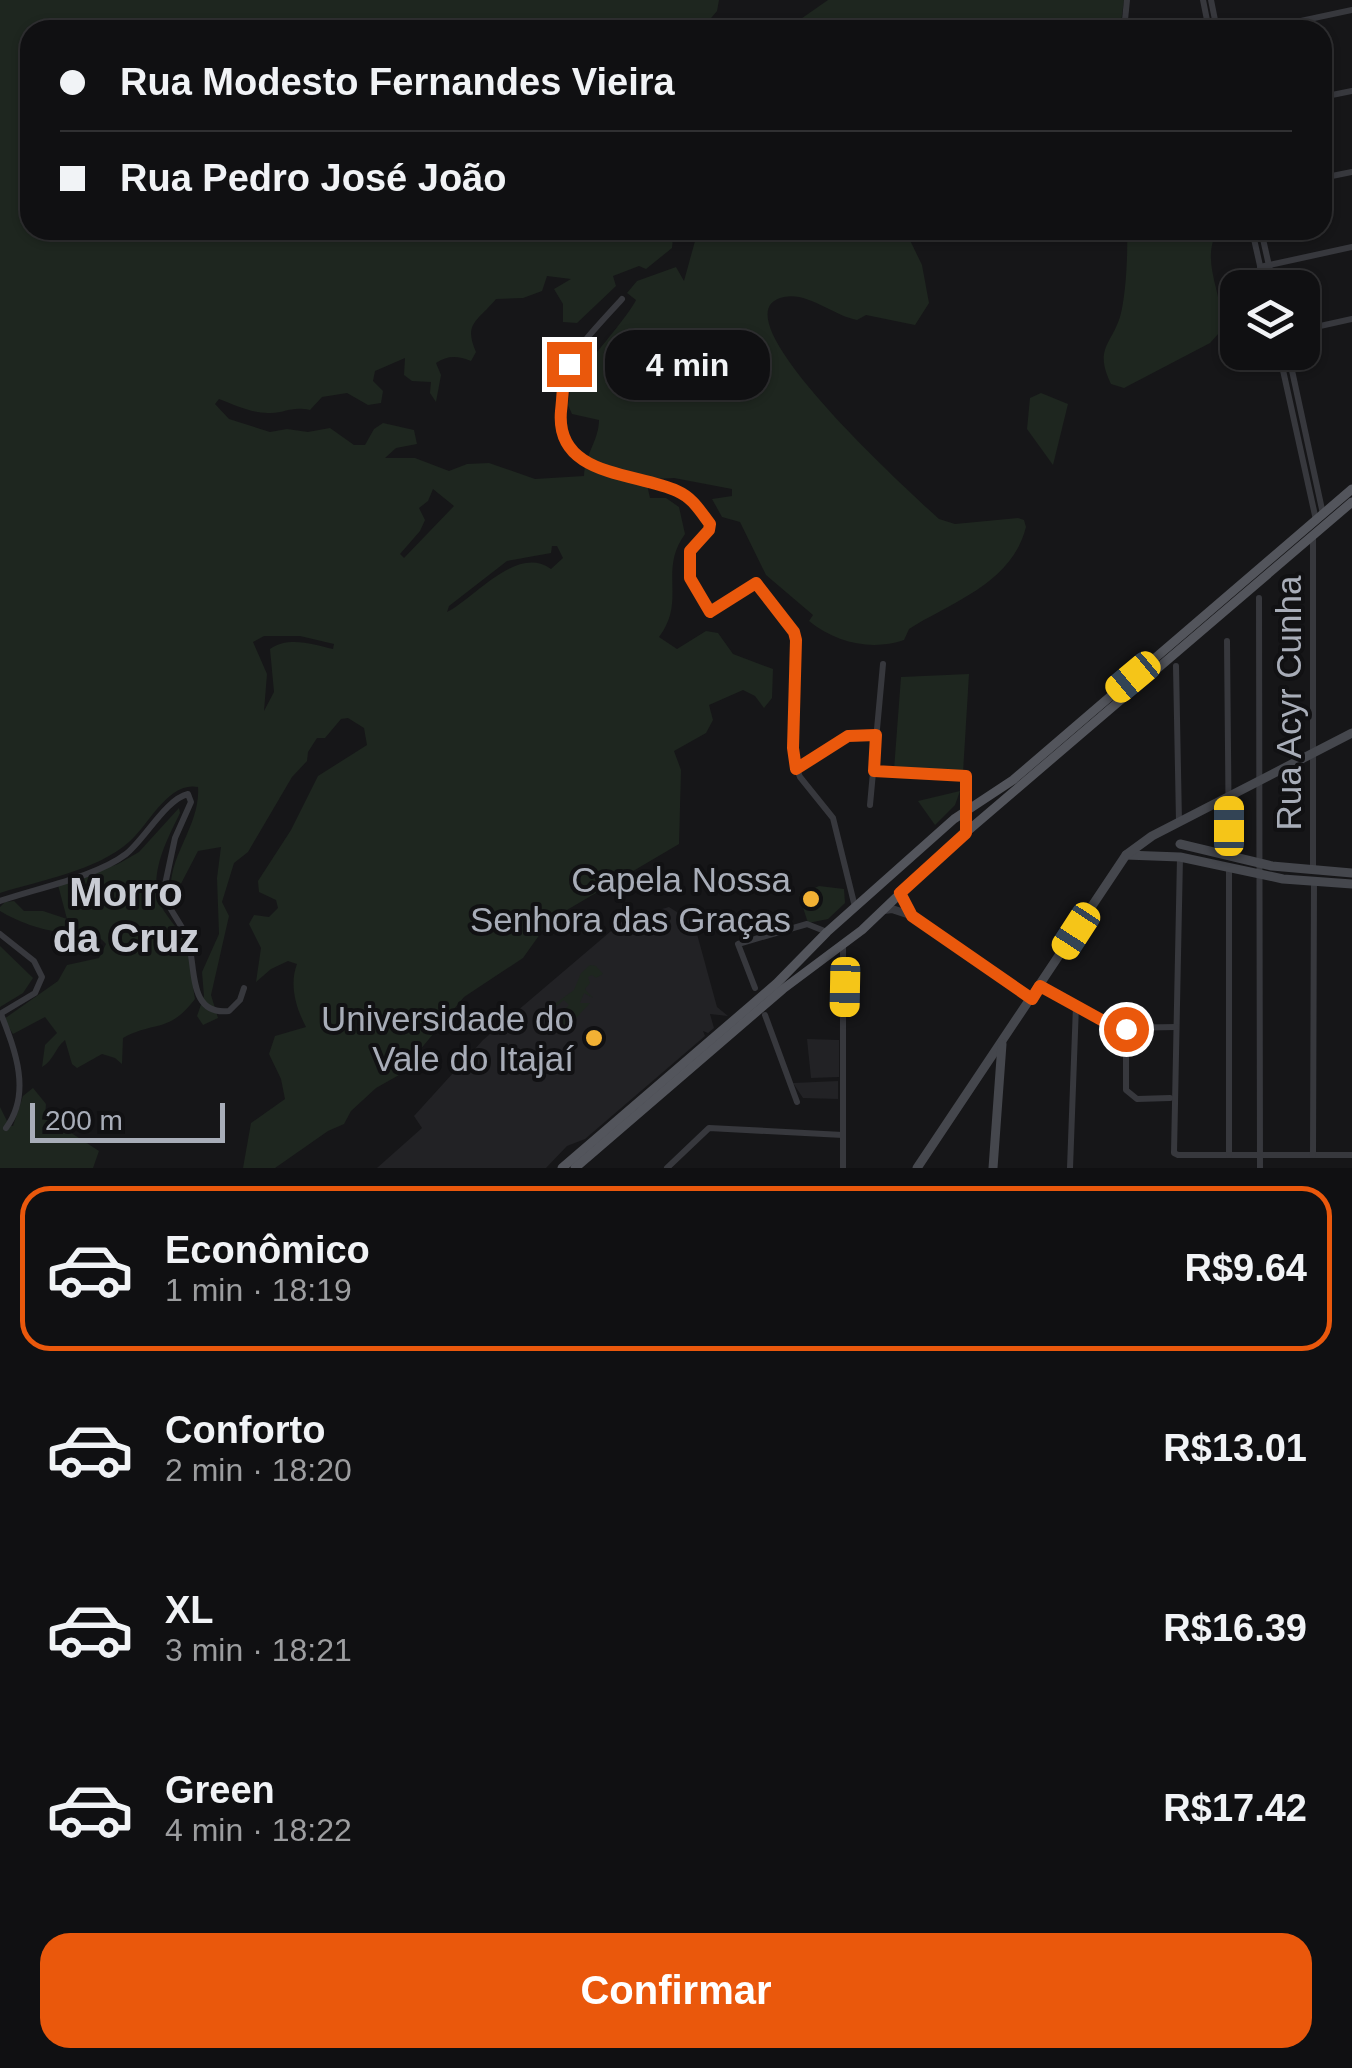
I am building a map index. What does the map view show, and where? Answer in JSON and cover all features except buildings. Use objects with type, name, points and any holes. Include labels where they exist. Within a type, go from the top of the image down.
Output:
[{"type":"main road","points":[[562,1168],[777,983],[828,932],[966,811],[1006,786],[1352,489]]},
{"type":"main road","points":[[575,1168],[783,988],[843,946],[966,833],[1352,502]]},
{"type":"main road","points":[[917,1168],[1126,856],[1140,843],[1352,733]]},
{"type":"main road","points":[[966,811],[966,833]]},
{"type":"main road","points":[[1180,822],[1180,856]]},
{"type":"main road","points":[[1180,844],[1261,869],[1352,884]]},
{"type":"main road","points":[[1126,856],[1229,861]]},
{"type":"main road","points":[[1314,876],[1352,873]]},
{"type":"main road","points":[[828,932],[830,943],[843,946]]},
{"type":"main road","points":[[993,1168],[1002,1041]]},
{"type":"main road","points":[[986,1064],[990,1073],[995,1074],[1000,1068]]},
{"type":"main road","points":[[976,1080],[987,1079],[999,1088]]},
{"type":"street","points":[[1305,20],[1352,10]]},
{"type":"street","points":[[1255,240],[1266,270]]},
{"type":"street","points":[[1262,240],[1264,270]]},
{"type":"street","points":[[1264,266],[1352,246]]},
{"type":"street","points":[[622,300],[565,372],[562,432],[584,463],[678,492],[695,503],[710,527],[690,548],[690,578],[710,612],[756,583],[794,632],[796,769],[833,818],[855,908]]},
{"type":"street","points":[[1320,326],[1352,319]]},
{"type":"street","points":[[1284,370],[1296,408]]},
{"type":"street","points":[[1291,370],[1319,517]]},
{"type":"street","name":"Rua Acyr Cunha","points":[[1313,535],[1313,1155]]},
{"type":"street","points":[[1259,598],[1260,1168]]},
{"type":"street","points":[[1227,641],[1229,1155]]},
{"type":"street","points":[[870,805],[882,664]]},
{"type":"street","points":[[1176,666],[1180,822]]},
{"type":"street","points":[[796,769],[848,736],[876,735]]},
{"type":"street","points":[[874,771],[966,776],[966,811]]},
{"type":"street","points":[[0,902],[120,858],[176,799],[188,794],[190,802],[175,838],[163,894],[186,935],[195,987],[206,1007],[229,1012],[244,988]]},
{"type":"street","points":[[1180,856],[1174,1151],[1178,1156],[1352,1156]]},
{"type":"street","points":[[900,893],[912,916]]},
{"type":"street","points":[[884,910],[912,916],[1032,999]]},
{"type":"street","points":[[755,988],[738,944],[806,924],[828,932]]},
{"type":"street","points":[[0,934],[39,966],[42,977],[36,993],[0,1014],[14,1051],[20,1088],[16,1111],[6,1128]]},
{"type":"street","points":[[843,946],[843,1168]]},
{"type":"street","points":[[1040,986],[1116,1028],[1176,1028]]},
{"type":"street","points":[[1013,988],[1020,1017]]},
{"type":"street","points":[[1070,1168],[1076,1005]]},
{"type":"street","points":[[765,1015],[797,1102]]},
{"type":"street","points":[[1126,1029],[1126,1090],[1137,1099],[1170,1098]]},
{"type":"street","points":[[667,1168],[709,1128],[842,1135]]},
{"type":"shaded area","points":[[0,0],[719,0],[709,20],[20,20],[20,240],[673,240],[672,248],[646,269],[639,266],[613,276],[616,286],[577,323],[563,322],[563,304],[554,289],[571,279],[547,276],[542,291],[523,298],[496,299],[472,328],[476,352],[471,361],[453,357],[436,363],[441,375],[436,402],[430,393],[431,382],[412,381],[404,375],[405,358],[375,371],[373,381],[383,391],[381,403],[368,405],[347,393],[322,397],[310,410],[274,413],[219,399],[215,404],[229,419],[270,432],[330,428],[354,445],[365,445],[374,429],[383,423],[414,430],[417,444],[396,448],[385,458],[415,458],[449,471],[467,464],[489,463],[535,479],[584,476],[599,420],[572,414],[568,405],[572,379],[632,307],[636,300],[627,293],[637,281],[676,267],[684,281],[695,241],[688,240],[910,240],[922,265],[929,303],[915,325],[866,315],[857,320],[848,318],[793,296],[784,297],[768,310],[773,335],[794,369],[826,406],[939,519],[955,524],[1024,520],[1026,527],[1019,546],[1008,563],[979,588],[909,629],[904,640],[867,645],[842,640],[809,621],[813,615],[766,575],[740,522],[722,517],[712,499],[732,496],[732,489],[674,478],[653,479],[648,489],[650,498],[666,498],[679,507],[685,534],[673,560],[671,610],[659,637],[677,649],[706,631],[718,633],[733,654],[773,669],[772,698],[764,708],[755,696],[743,690],[709,705],[713,720],[706,733],[674,751],[681,770],[679,844],[550,920],[523,958],[464,997],[399,1075],[376,1088],[351,1111],[344,1124],[275,1168],[243,1168],[251,1123],[285,1099],[269,1054],[275,1036],[306,1027],[295,996],[297,964],[288,961],[256,982],[261,948],[249,924],[254,915],[269,917],[278,908],[276,900],[259,892],[258,881],[291,830],[318,776],[367,745],[364,728],[348,718],[341,719],[325,738],[317,738],[307,761],[292,777],[248,852],[234,863],[222,902],[229,916],[211,995],[218,1018],[203,1025],[197,1016],[204,996],[202,972],[219,934],[217,878],[221,847],[198,851],[173,899],[171,885],[194,817],[198,787],[187,787],[168,797],[116,852],[67,874],[0,893]],"holes":[[[433,489],[454,506],[404,558],[400,554],[425,520],[419,508],[428,501]],[[552,546],[557,546],[563,558],[551,569],[538,563],[511,568],[447,612],[449,606],[507,561],[551,553]],[[264,636],[300,636],[334,644],[333,649],[293,642],[270,649],[274,692],[264,711],[267,674],[253,642]]]},
{"type":"shaded area","points":[[828,0],[1124,0],[1121,20],[799,20]]},
{"type":"shaded area","points":[[1127,240],[1215,240],[1211,264],[1220,327],[1210,343],[1124,388],[1111,384],[1104,355],[1122,308]]},
{"type":"shaded area","points":[[1041,393],[1068,404],[1053,465],[1027,429],[1030,398]]},
{"type":"shaded area","points":[[969,674],[963,773],[894,770],[901,677]]},
{"type":"shaded area","points":[[960,791],[955,805],[935,825],[918,801]]},
{"type":"shaded area","points":[[179,808],[160,861],[157,887],[164,911],[187,946],[195,999],[169,1022],[123,1038],[122,1064],[102,1054],[77,1068],[72,1064],[65,1040],[42,1067],[45,1045],[57,1033],[45,1017],[13,1034],[4,1019],[58,981],[67,965],[99,958],[106,944],[91,934],[30,925],[0,911],[0,907],[14,901],[24,911],[43,911],[67,919],[58,885],[118,864],[139,852]]},
{"type":"shaded area","points":[[819,886],[844,889],[845,903],[828,919],[808,923],[799,895]]},
{"type":"shaded area","name":"Universidade do Vale do Itajaí","points":[[669,907],[694,923],[717,1007],[728,1016],[710,1014],[714,1028],[708,1033],[703,1031],[705,1036],[585,1139],[567,1146],[546,1168],[377,1168],[422,1128],[414,1116],[483,1040],[624,920]]},
{"type":"shaded area","points":[[0,946],[33,978],[23,993],[0,1007]]},
{"type":"shaded area","points":[[590,965],[603,974],[588,977],[590,983],[585,989],[593,998],[584,993],[580,1003],[590,1003],[563,1032],[553,1021],[569,1005],[564,1000],[552,1006],[574,990],[581,973]]},
{"type":"shaded area","points":[[807,1039],[839,1040],[839,1077],[811,1078]]},
{"type":"shaded area","points":[[838,1081],[838,1099],[803,1098],[793,1083]]},
{"type":"shaded area","points":[[33,1088],[46,1104],[45,1116],[99,1151],[93,1168],[0,1168],[0,1107],[13,1126],[23,1096]]},
{"type":"place","name":"Capela Nossa Senhora das Graças","points":[[811,899]]},
{"type":"place","name":"Universidade do Vale do Itajaí","points":[[594,1038]]},
{"type":"district","name":"Morro da Cruz","points":[[126,915]]},
{"type":"route","points":[[569,364],[560,419],[565,440],[577,458],[590,466],[665,487],[695,503],[710,527],[692,545],[690,578],[710,612],[756,583],[794,632],[796,769],[854,734],[876,735],[874,771],[966,776],[966,833],[900,893],[912,916],[1032,999],[1040,986],[1116,1028],[1126,1029]]}]
